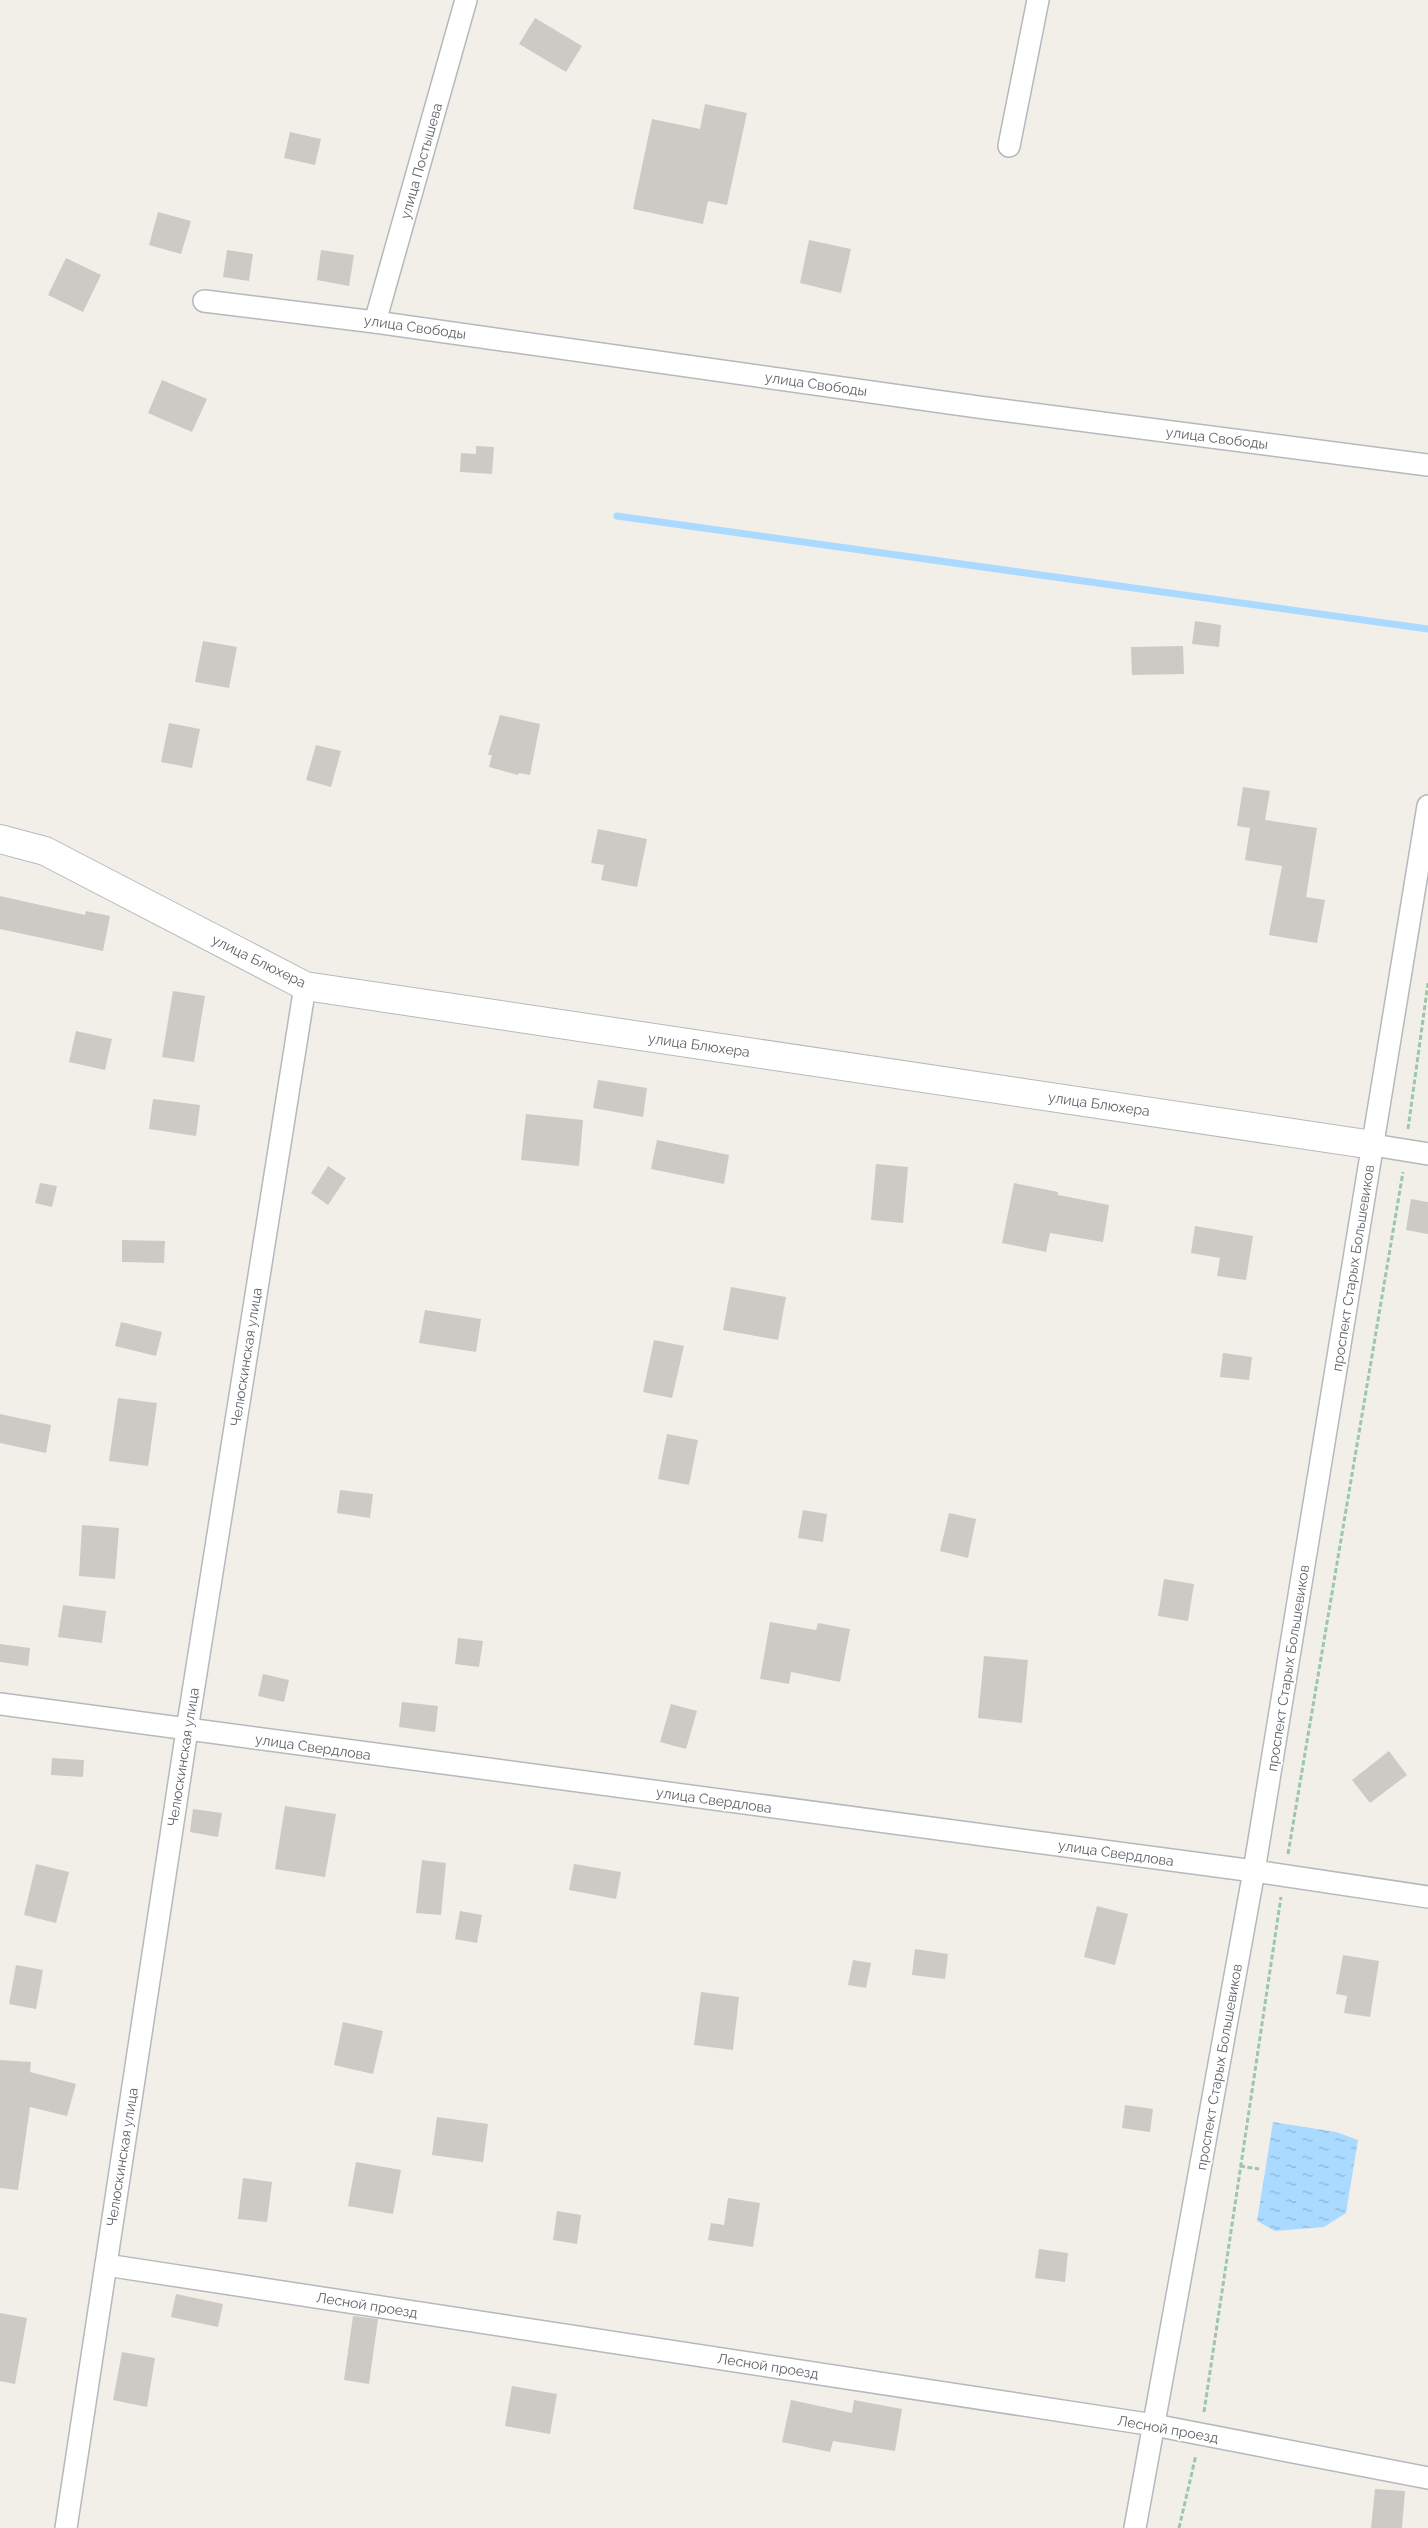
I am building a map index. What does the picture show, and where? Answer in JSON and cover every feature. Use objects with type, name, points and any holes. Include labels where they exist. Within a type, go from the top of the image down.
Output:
[{"type":"street","name":"улица Постышева","points":[[375,322],[466,0]]},
{"type":"street","points":[[1009,146],[1038,0]]},
{"type":"street","name":"улица Свободы","points":[[204,301],[375,322],[978,407],[1428,465]]},
{"type":"street","name":"проспект Старых Большевиков","points":[[1135,2528],[1254,1871],[1428,806]]},
{"type":"street","name":"улица Блюхера","points":[[0,838],[45,851],[305,986],[1428,1154]]},
{"type":"street","name":"Челюскинская улица","points":[[66,2528],[187,1730],[305,986]]},
{"type":"street","name":"улица Свердлова","points":[[0,1704],[1254,1871],[1428,1897]]},
{"type":"street","name":"Лесной проезд","points":[[106,2265],[1154,2425],[1428,2478]]},
{"type":"path","points":[[1180,2528],[1200,2434],[1285,1876],[1406,1150],[1408,1116],[1428,983]]},
{"type":"path","points":[[1240,2166],[1259,2169]]},
{"type":"water","points":[[1273,2122],[1336,2132],[1358,2140],[1346,2213],[1324,2227],[1275,2231],[1257,2221]]},
{"type":"building","points":[[535,18],[582,46],[566,72],[519,44]]},
{"type":"building","points":[[705,104],[747,113],[727,205],[708,201],[703,224],[633,209],[652,119],[700,129]]},
{"type":"building","points":[[290,132],[321,139],[315,165],[284,158]]},
{"type":"building","points":[[158,212],[191,221],[181,254],[149,245]]},
{"type":"building","points":[[809,240],[851,249],[841,293],[800,283]]},
{"type":"building","points":[[227,250],[253,254],[249,281],[223,277]]},
{"type":"building","points":[[321,250],[354,255],[349,286],[317,280]]},
{"type":"building","points":[[66,258],[101,275],[83,312],[48,295]]},
{"type":"building","points":[[162,380],[207,399],[192,432],[148,413]]},
{"type":"building","points":[[476,446],[494,447],[492,474],[460,472],[461,453],[476,454]]},
{"type":"building","points":[[1195,621],[1221,625],[1219,647],[1192,644]]},
{"type":"building","points":[[203,641],[237,647],[229,688],[195,682]]},
{"type":"building","points":[[1183,646],[1184,674],[1132,675],[1131,647]]},
{"type":"building","points":[[500,715],[540,724],[530,775],[519,773],[518,775],[489,767],[492,755],[488,755]]},
{"type":"building","points":[[169,723],[200,729],[192,768],[161,762]]},
{"type":"building","points":[[316,745],[341,751],[331,787],[306,780]]},
{"type":"building","points":[[1243,787],[1270,791],[1265,820],[1317,828],[1306,897],[1325,900],[1317,943],[1269,935],[1282,866],[1245,860],[1250,828],[1237,826]]},
{"type":"building","points":[[598,829],[647,839],[637,887],[601,880],[604,865],[591,863]]},
{"type":"building","points":[[0,896],[85,915],[86,911],[110,916],[103,951],[0,929]]},
{"type":"building","points":[[173,991],[205,996],[194,1062],[162,1057]]},
{"type":"building","points":[[76,1031],[112,1039],[105,1070],[69,1062]]},
{"type":"building","points":[[598,1080],[647,1088],[643,1117],[593,1108]]},
{"type":"building","points":[[153,1099],[200,1105],[196,1136],[149,1129]]},
{"type":"building","points":[[526,1114],[583,1120],[579,1166],[521,1160]]},
{"type":"building","points":[[657,1140],[729,1155],[724,1184],[651,1169]]},
{"type":"building","points":[[876,1164],[908,1167],[903,1223],[871,1220]]},
{"type":"building","points":[[328,1166],[346,1178],[328,1205],[311,1193]]},
{"type":"building","points":[[40,1183],[57,1186],[52,1207],[35,1203]]},
{"type":"building","points":[[1014,1183],[1058,1192],[1058,1195],[1109,1205],[1103,1242],[1050,1233],[1046,1252],[1002,1243]]},
{"type":"building","points":[[1411,1199],[1428,1202],[1428,1234],[1406,1230]]},
{"type":"building","points":[[1195,1226],[1253,1236],[1246,1280],[1217,1276],[1220,1258],[1191,1253]]},
{"type":"building","points":[[122,1240],[165,1241],[164,1263],[122,1262]]},
{"type":"building","points":[[731,1287],[786,1297],[778,1340],[723,1330]]},
{"type":"building","points":[[425,1310],[481,1319],[476,1352],[419,1343]]},
{"type":"building","points":[[121,1322],[162,1332],[156,1356],[115,1346]]},
{"type":"building","points":[[654,1340],[684,1346],[672,1398],[643,1392]]},
{"type":"building","points":[[1223,1353],[1252,1357],[1249,1380],[1220,1377]]},
{"type":"building","points":[[118,1398],[157,1403],[148,1466],[109,1461]]},
{"type":"building","points":[[0,1414],[51,1425],[46,1453],[0,1443]]},
{"type":"building","points":[[667,1434],[698,1440],[689,1485],[658,1479]]},
{"type":"building","points":[[340,1490],[373,1494],[370,1518],[337,1513]]},
{"type":"building","points":[[803,1510],[827,1514],[823,1542],[798,1538]]},
{"type":"building","points":[[949,1513],[976,1519],[968,1558],[940,1551]]},
{"type":"building","points":[[82,1525],[119,1528],[115,1579],[79,1576]]},
{"type":"building","points":[[1164,1579],[1194,1584],[1188,1621],[1158,1616]]},
{"type":"building","points":[[63,1605],[106,1611],[102,1643],[58,1637]]},
{"type":"building","points":[[770,1622],[816,1630],[818,1623],[850,1629],[840,1682],[791,1672],[789,1684],[760,1679]]},
{"type":"building","points":[[458,1638],[483,1641],[479,1667],[455,1664]]},
{"type":"building","points":[[0,1644],[30,1648],[28,1666],[0,1662]]},
{"type":"building","points":[[984,1656],[1028,1660],[1022,1723],[978,1718]]},
{"type":"building","points":[[263,1674],[289,1680],[284,1702],[258,1696]]},
{"type":"building","points":[[402,1702],[438,1706],[435,1732],[399,1727]]},
{"type":"building","points":[[671,1704],[697,1711],[686,1749],[660,1742]]},
{"type":"building","points":[[1389,1751],[1407,1775],[1370,1803],[1352,1780]]},
{"type":"building","points":[[52,1758],[84,1760],[83,1777],[51,1775]]},
{"type":"building","points":[[285,1806],[336,1814],[325,1877],[275,1869]]},
{"type":"building","points":[[193,1809],[222,1813],[218,1837],[190,1832]]},
{"type":"building","points":[[422,1860],[446,1863],[441,1915],[416,1913]]},
{"type":"building","points":[[36,1864],[69,1872],[56,1923],[24,1915]]},
{"type":"building","points":[[574,1864],[621,1872],[616,1899],[569,1890]]},
{"type":"building","points":[[1097,1906],[1128,1914],[1115,1965],[1084,1957]]},
{"type":"building","points":[[460,1911],[482,1915],[477,1943],[455,1939]]},
{"type":"building","points":[[915,1949],[948,1954],[945,1979],[912,1975]]},
{"type":"building","points":[[1343,1955],[1379,1961],[1370,2017],[1344,2013],[1347,1996],[1336,1994]]},
{"type":"building","points":[[853,1960],[871,1963],[866,1988],[848,1985]]},
{"type":"building","points":[[16,1965],[43,1970],[36,2009],[9,2004]]},
{"type":"building","points":[[701,1992],[739,1997],[733,2050],[694,2045]]},
{"type":"building","points":[[343,2022],[383,2031],[373,2074],[334,2065]]},
{"type":"building","points":[[0,2060],[31,2062],[30,2072],[76,2084],[67,2116],[30,2107],[18,2190],[0,2188]]},
{"type":"building","points":[[1125,2105],[1153,2109],[1150,2132],[1122,2128]]},
{"type":"building","points":[[437,2117],[488,2124],[483,2162],[432,2155]]},
{"type":"building","points":[[356,2162],[401,2170],[393,2214],[348,2206]]},
{"type":"building","points":[[243,2178],[272,2182],[267,2222],[238,2219]]},
{"type":"building","points":[[728,2198],[760,2203],[753,2247],[708,2240],[711,2223],[724,2225]]},
{"type":"building","points":[[557,2211],[581,2215],[577,2244],[553,2240]]},
{"type":"building","points":[[1039,2249],[1068,2253],[1065,2282],[1035,2278]]},
{"type":"building","points":[[176,2294],[223,2304],[218,2327],[171,2317]]},
{"type":"building","points":[[0,2313],[27,2318],[15,2384],[0,2381]]},
{"type":"building","points":[[353,2316],[378,2319],[369,2384],[344,2380]]},
{"type":"building","points":[[122,2352],[155,2358],[147,2407],[113,2400]]},
{"type":"building","points":[[512,2386],[557,2394],[550,2434],[505,2426]]},
{"type":"building","points":[[791,2400],[852,2413],[854,2400],[902,2409],[895,2451],[833,2441],[830,2452],[782,2442]]},
{"type":"building","points":[[1375,2489],[1405,2491],[1402,2528],[1371,2528]]},
{"type":"waterway","points":[[617,516],[1428,629]]}]
